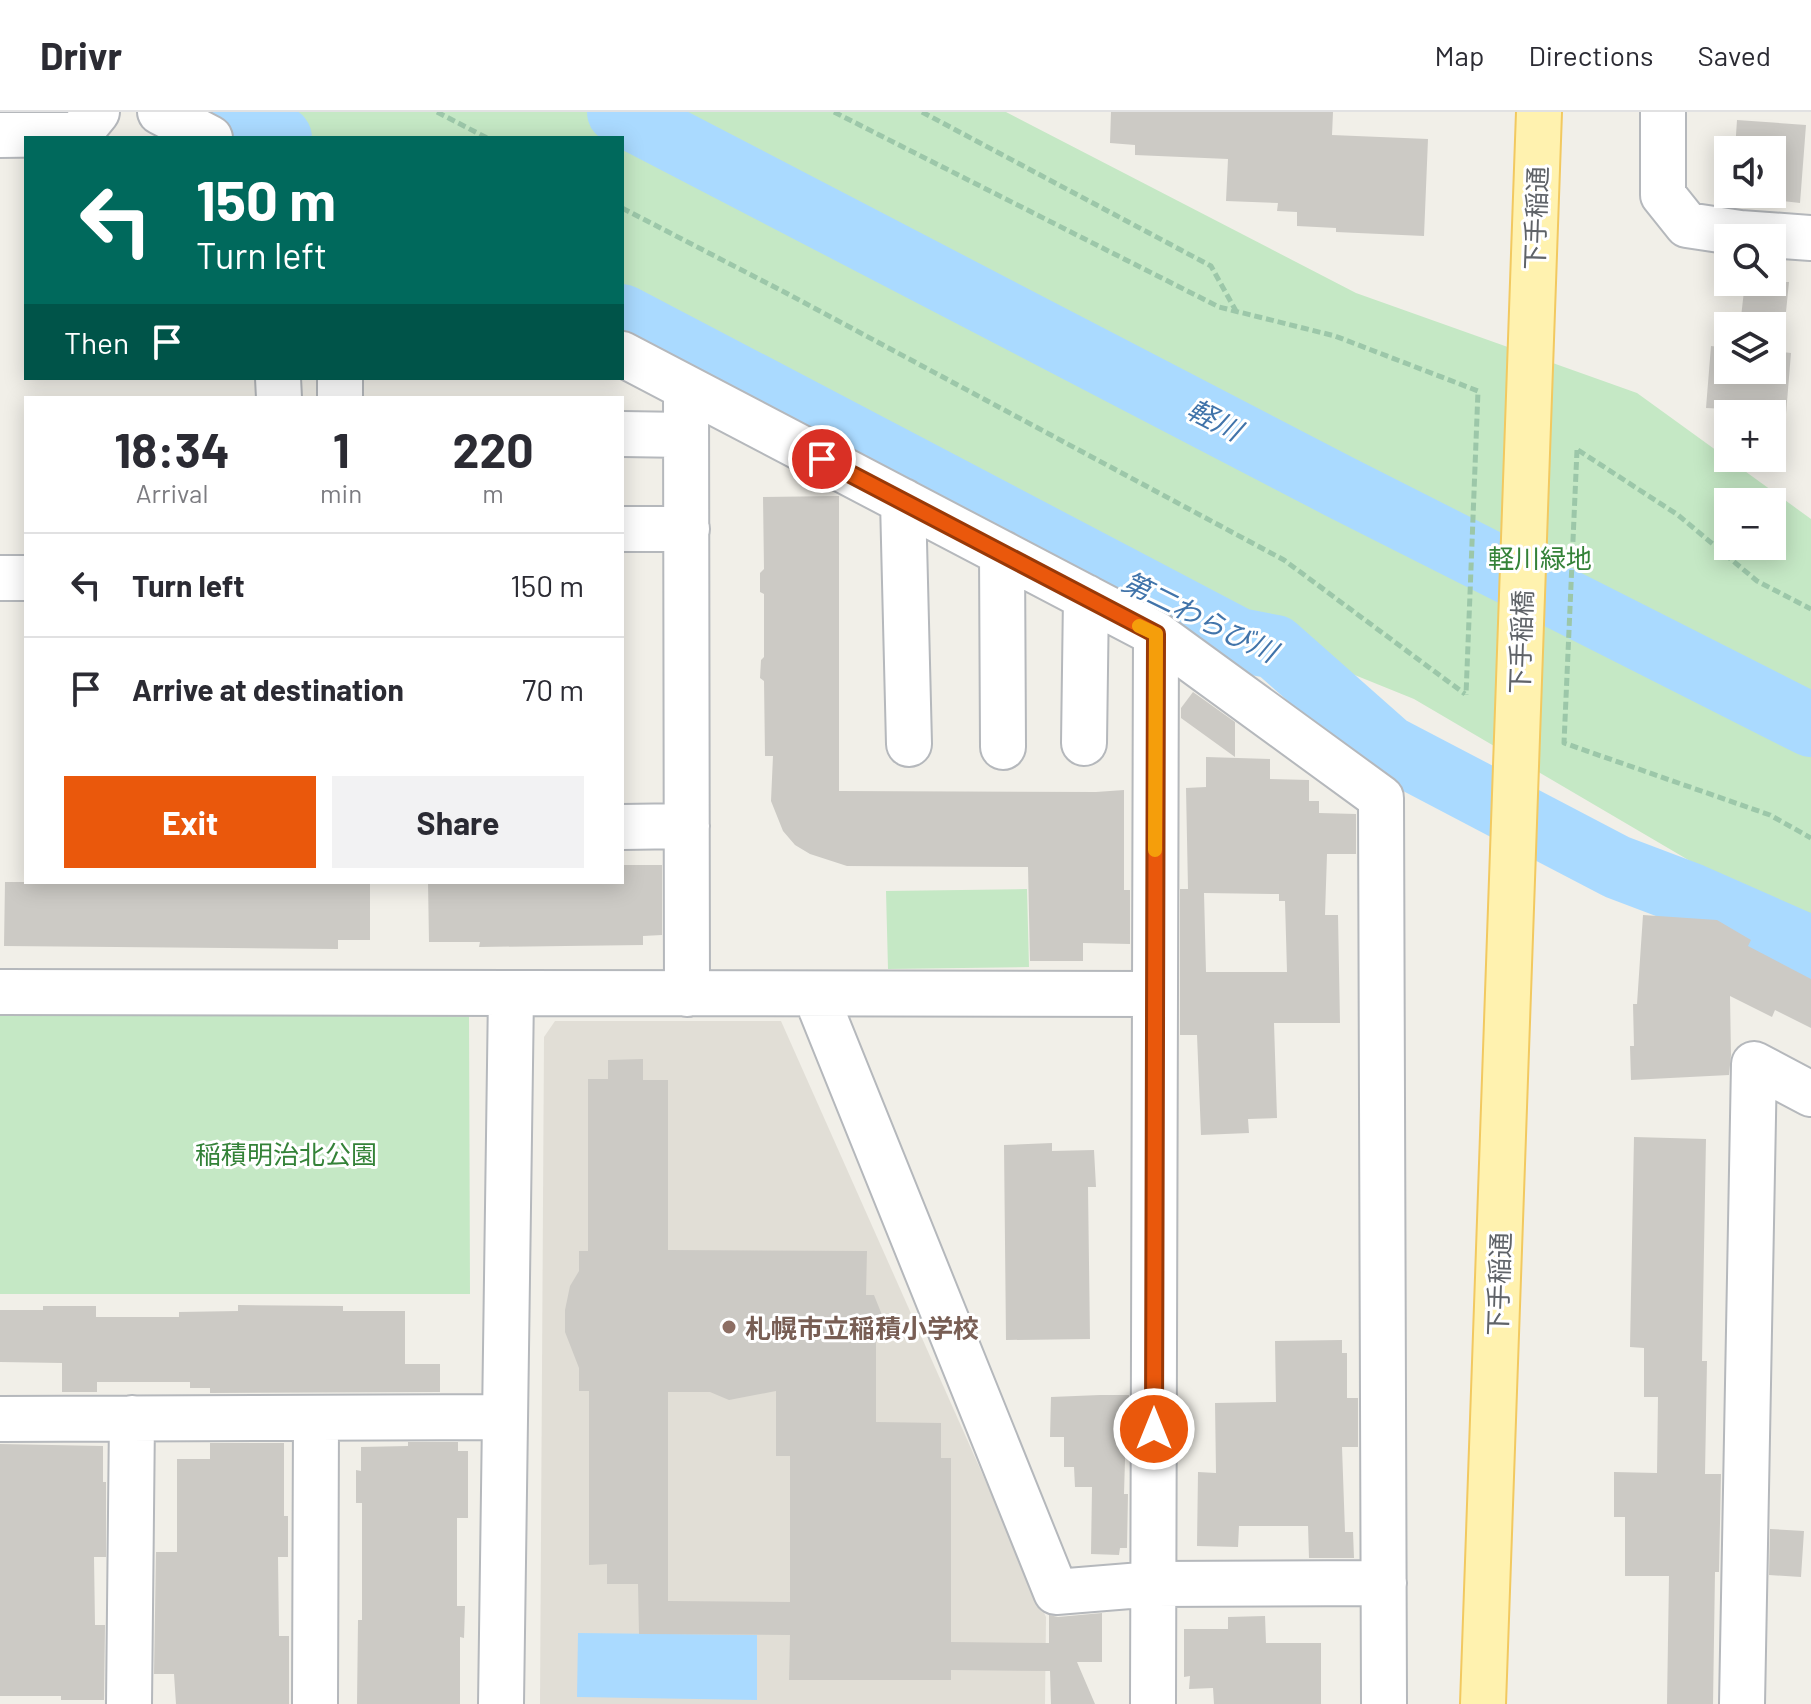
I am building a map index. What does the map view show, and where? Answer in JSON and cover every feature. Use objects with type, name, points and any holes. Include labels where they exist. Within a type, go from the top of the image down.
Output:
[{"type":"main road","name":"下手稲通","points":[[1532,325],[1539,112]]},
{"type":"main road","name":"下手稲橋","points":[[1513,863],[1532,325]]},
{"type":"main road","name":"下手稲通","points":[[1483,1704],[1513,863]]},
{"type":"street","points":[[0,135],[79,134],[97,112]]},
{"type":"street","points":[[160,112],[206,136]]},
{"type":"street","points":[[1663,112],[1663,195],[1687,225],[1740,233],[1811,238]]},
{"type":"street","points":[[624,355],[1156,634],[1381,798],[1384,1704]]},
{"type":"street","points":[[686,388],[687,994]]},
{"type":"street","points":[[624,434],[686,435]]},
{"type":"street","points":[[903,501],[909,744]]},
{"type":"street","points":[[624,529],[687,529]]},
{"type":"street","points":[[1002,553],[1003,747]]},
{"type":"street","points":[[0,578],[24,578]]},
{"type":"street","points":[[1084,743],[1086,597]]},
{"type":"street","points":[[1153,1704],[1156,634]]},
{"type":"street","points":[[624,827],[687,826]]},
{"type":"street","points":[[0,992],[1155,994]]},
{"type":"street","points":[[501,1704],[511,994]]},
{"type":"street","points":[[815,994],[1056,1592],[1154,1584],[1384,1583]]},
{"type":"street","points":[[1742,1704],[1754,1064],[1811,1094]]},
{"type":"street","points":[[0,1419],[505,1417]]},
{"type":"street","points":[[129,1704],[132,1418]]},
{"type":"street","points":[[315,1704],[316,1418]]},
{"type":"path","points":[[437,112],[483,136]]},
{"type":"path","points":[[624,209],[1284,560],[1466,695],[1478,391],[1335,336],[1219,307],[834,112]]},
{"type":"path","points":[[851,121],[856,112]]},
{"type":"path","points":[[922,112],[1211,266],[1236,311]]},
{"type":"path","points":[[1811,609],[1757,581],[1678,515],[1577,450],[1564,743],[1770,815],[1811,838]]},
{"type":"shaded area","name":"札幌市立稲積小学校","points":[[555,1021],[781,1021],[1046,1617],[1045,1704],[540,1704],[544,1037]]},
{"type":"green space","name":"軽川緑地","points":[[241,112],[1006,112],[1356,293],[1637,393],[1714,449],[1714,472],[1746,472],[1768,488],[1714,488],[1714,560],[1786,560],[1786,501],[1811,519],[1811,926],[1731,885],[1414,699],[1147,591],[624,316],[624,136],[286,136]]},
{"type":"green space","points":[[1027,889],[1029,967],[888,969],[886,891]]},
{"type":"green space","name":"稲積明治北公園","points":[[0,1010],[469,1014],[470,1294],[0,1294]]},
{"type":"water","points":[[578,1633],[757,1635],[757,1700],[577,1697]]},
{"type":"building","points":[[1111,112],[1333,112],[1332,135],[1428,139],[1424,236],[1336,232],[1336,228],[1297,226],[1297,212],[1277,211],[1278,203],[1226,201],[1228,159],[1135,155],[1135,145],[1110,143]]},
{"type":"building","points":[[1737,120],[1806,125],[1800,203],[1786,201],[1786,136],[1736,136]]},
{"type":"building","points":[[1786,282],[1789,282],[1786,312],[1742,312],[1743,296],[1786,296]]},
{"type":"building","points":[[1711,346],[1714,346],[1714,384],[1786,384],[1786,352],[1791,353],[1786,414],[1786,400],[1714,400],[1714,408],[1706,408]]},
{"type":"building","points":[[839,496],[839,791],[1124,790],[1124,890],[1130,890],[1130,944],[1083,943],[1083,961],[1030,961],[1028,867],[847,866],[810,854],[795,845],[783,831],[771,801],[773,756],[765,756],[764,681],[760,678],[764,657],[764,594],[760,592],[760,573],[764,569],[763,497]]},
{"type":"building","points":[[1193,692],[1235,722],[1235,757],[1181,718],[1181,708]]},
{"type":"building","points":[[1206,757],[1270,759],[1270,779],[1309,780],[1309,801],[1319,801],[1319,813],[1356,814],[1356,854],[1327,854],[1325,915],[1338,915],[1340,1023],[1274,1023],[1277,1118],[1248,1119],[1249,1133],[1201,1135],[1197,1035],[1180,1035],[1180,889],[1188,889],[1186,788],[1206,787]],"holes":[[[1204,893],[1279,894],[1279,901],[1285,901],[1287,972],[1206,972]]]},
{"type":"building","points":[[624,865],[662,865],[662,935],[643,936],[643,945],[479,947],[480,942],[429,942],[428,884],[624,884]]},
{"type":"building","points":[[5,882],[370,884],[370,940],[338,940],[338,949],[4,946]]},
{"type":"building","points":[[1643,915],[1717,920],[1751,940],[1748,946],[1811,979],[1811,1028],[1775,1010],[1772,1017],[1730,996],[1729,1075],[1631,1080],[1633,1004],[1637,1004]]},
{"type":"building","points":[[643,1059],[643,1080],[668,1080],[668,1250],[867,1251],[866,1295],[874,1295],[884,1320],[876,1343],[876,1422],[941,1423],[941,1458],[951,1458],[951,1642],[1049,1643],[1049,1615],[1102,1613],[1102,1662],[1077,1662],[1095,1704],[1051,1704],[1050,1671],[951,1670],[951,1680],[789,1680],[790,1635],[639,1634],[638,1584],[607,1584],[607,1564],[589,1565],[589,1391],[579,1391],[579,1368],[565,1332],[565,1310],[570,1286],[579,1271],[579,1251],[588,1251],[588,1079],[608,1079],[608,1060]],"holes":[[[776,1391],[776,1456],[790,1456],[790,1602],[668,1601],[668,1392],[710,1392],[729,1400]]]},
{"type":"building","points":[[1634,1137],[1706,1139],[1702,1361],[1707,1361],[1705,1474],[1721,1474],[1719,1572],[1715,1572],[1713,1704],[1667,1704],[1669,1576],[1625,1576],[1625,1517],[1614,1517],[1614,1472],[1657,1473],[1658,1397],[1644,1397],[1644,1348],[1630,1347]]},
{"type":"building","points":[[1052,1143],[1052,1151],[1094,1150],[1096,1187],[1088,1187],[1090,1339],[1006,1340],[1004,1145]]},
{"type":"building","points":[[238,1305],[343,1306],[343,1311],[405,1311],[405,1364],[440,1364],[440,1392],[210,1393],[210,1388],[190,1388],[190,1382],[97,1382],[97,1392],[62,1392],[62,1363],[0,1362],[0,1310],[96,1306],[96,1317],[179,1317],[179,1312],[238,1311]]},
{"type":"building","points":[[1342,1340],[1342,1353],[1347,1353],[1347,1398],[1358,1398],[1358,1447],[1342,1447],[1345,1532],[1353,1532],[1354,1558],[1309,1558],[1308,1526],[1239,1526],[1238,1547],[1197,1546],[1198,1472],[1216,1473],[1215,1403],[1276,1402],[1275,1341]]},
{"type":"building","points":[[1129,1395],[1124,1494],[1128,1494],[1127,1548],[1120,1548],[1119,1555],[1091,1554],[1092,1487],[1075,1487],[1074,1467],[1064,1467],[1064,1437],[1050,1437],[1051,1397]]},
{"type":"building","points":[[408,1442],[458,1442],[458,1451],[468,1451],[468,1518],[457,1518],[457,1606],[465,1606],[464,1638],[460,1637],[460,1704],[357,1704],[358,1620],[362,1620],[362,1503],[356,1503],[356,1470],[361,1471],[361,1447],[408,1446]]},
{"type":"building","points":[[210,1443],[284,1443],[284,1516],[288,1516],[288,1557],[278,1557],[279,1636],[289,1636],[289,1704],[176,1704],[174,1674],[154,1674],[156,1552],[177,1552],[177,1459],[210,1459]]},
{"type":"building","points":[[0,1444],[103,1446],[106,1557],[94,1557],[95,1625],[105,1625],[104,1700],[0,1696]]},
{"type":"building","points":[[1770,1529],[1804,1531],[1801,1577],[1769,1575]]},
{"type":"building","points":[[1265,1616],[1266,1643],[1321,1643],[1321,1704],[1214,1704],[1213,1688],[1189,1689],[1190,1676],[1184,1677],[1184,1629],[1228,1629],[1228,1617]]},
{"type":"waterway","name":"第二わらび川","points":[[230,112],[276,136]]},
{"type":"waterway","name":"軽川","points":[[619,112],[1340,487],[1811,725]]},
{"type":"waterway","name":"第二わらび川","points":[[624,317],[1239,640],[1275,647],[1388,747],[1617,867],[1691,895],[1811,948]]},
{"type":"slow traffic","points":[[1139,626],[1156,634],[1155,850]]},
{"type":"place","name":"札幌市立稲積小学校","points":[[729,1327]]},
{"type":"route","points":[[822,459],[1156,634],[1154,1429]]}]
